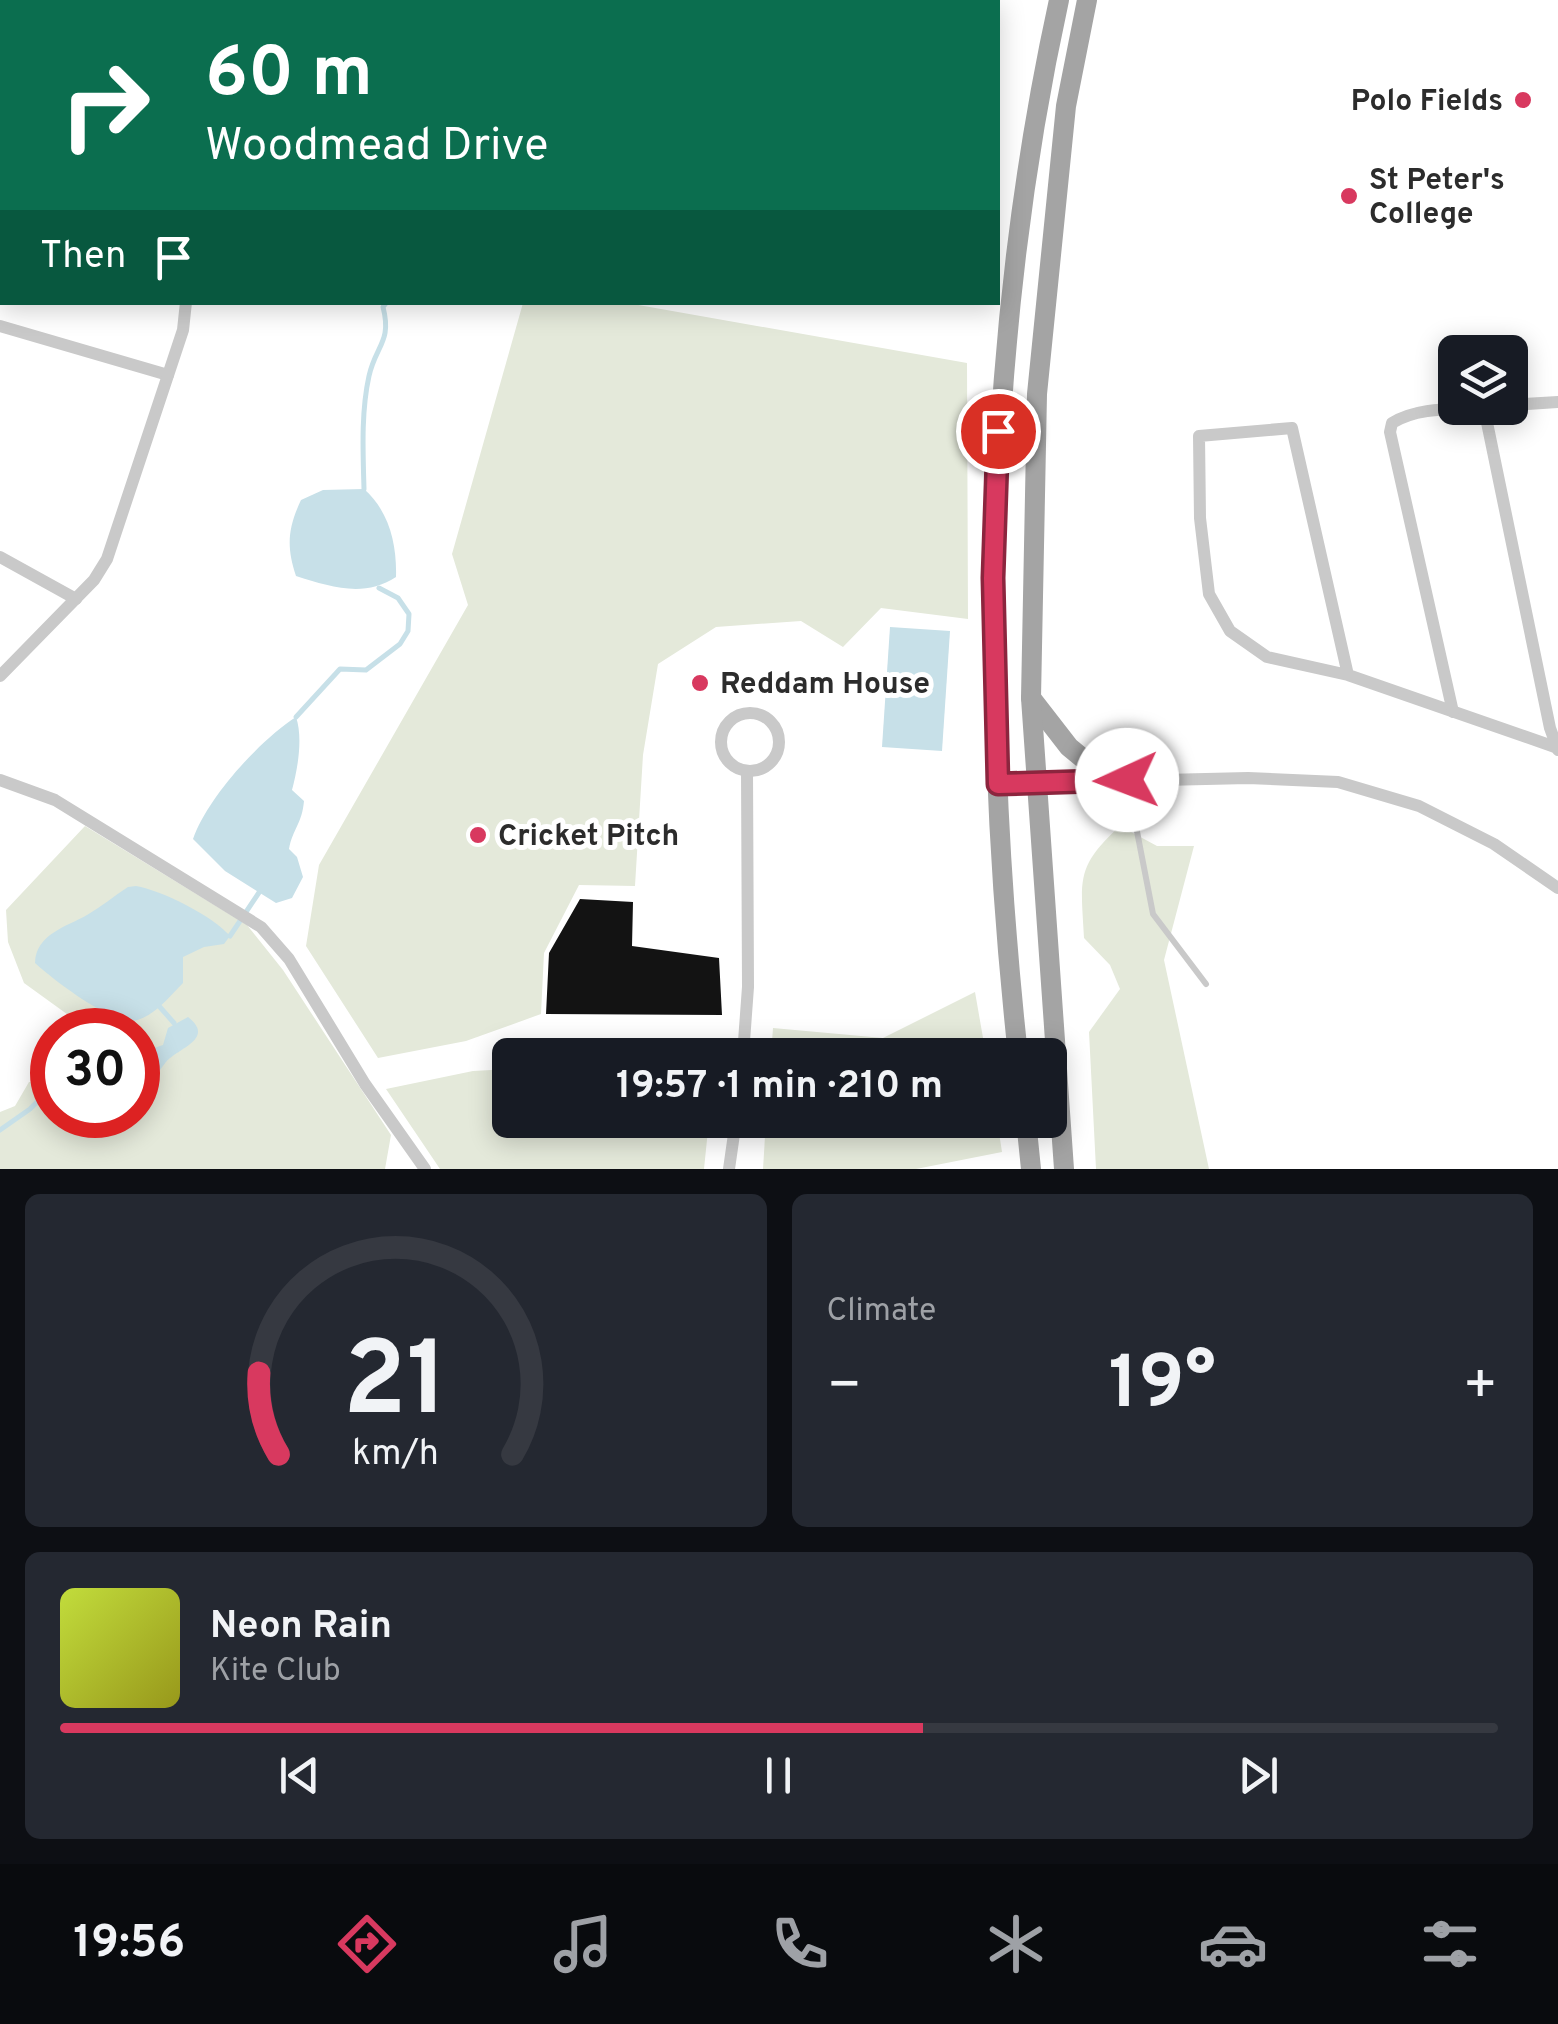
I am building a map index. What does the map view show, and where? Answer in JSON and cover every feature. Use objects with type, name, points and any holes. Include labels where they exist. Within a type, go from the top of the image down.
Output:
[{"type":"main road","points":[[1017,1038],[998,784],[993,578],[998,431],[1032,142],[1059,0]]},
{"type":"main road","points":[[1064,1169],[1032,698],[1037,394],[1066,106],[1087,0]]},
{"type":"main road","points":[[1032,698],[1069,746],[1086,761],[1127,780]]},
{"type":"main road","points":[[1028,1138],[1031,1169]]},
{"type":"street","points":[[0,676],[94,580],[107,559],[183,330],[186,305]]},
{"type":"street","points":[[0,326],[168,375]]},
{"type":"street","points":[[1528,404],[1558,402]]},
{"type":"street","points":[[1438,411],[1399,418],[1392,423],[1390,432],[1453,712]]},
{"type":"street","points":[[1488,425],[1557,748]]},
{"type":"street","points":[[1348,675],[1292,428],[1199,436],[1200,518],[1209,594],[1230,631],[1268,656],[1348,675],[1557,748]]},
{"type":"street","points":[[0,557],[76,599]]},
{"type":"street","points":[[753,713],[770,721],[780,738],[779,748],[769,764],[747,771],[726,759],[721,741],[735,718],[753,713]]},
{"type":"street","points":[[744,1038],[748,987],[747,771]]},
{"type":"street","points":[[0,780],[55,800],[261,927],[289,959],[365,1084],[424,1169]]},
{"type":"street","points":[[998,784],[1127,780],[1338,782],[1419,806],[1494,844],[1558,888]]},
{"type":"street","points":[[729,1169],[733,1138]]},
{"type":"lane","points":[[1127,780],[1153,914],[1206,984]]},
{"type":"shaded area","points":[[522,305],[638,305],[967,363],[968,619],[881,608],[843,647],[801,621],[716,627],[658,664],[643,755],[635,886],[579,885],[544,953],[541,1014],[466,1041],[378,1058],[306,946],[319,865],[468,605],[452,554]]},
{"type":"shaded area","points":[[85,826],[247,925],[283,970],[391,1135],[385,1169],[0,1169],[0,1112],[15,1106],[29,1082],[30,1138],[160,1138],[160,1008],[59,1008],[24,983],[8,942],[6,910]]},
{"type":"shaded area","points":[[1120,826],[1157,846],[1194,846],[1164,960],[1209,1169],[1096,1169],[1089,1032],[1120,989],[1110,965],[1084,938],[1082,888],[1088,864]]},
{"type":"shaded area","points":[[975,992],[983,1038],[883,1038]]},
{"type":"shaded area","points":[[773,1028],[883,1038],[772,1038]]},
{"type":"shaded area","points":[[492,1070],[492,1138],[707,1138],[704,1169],[440,1169],[386,1089]]},
{"type":"shaded area","points":[[765,1138],[1000,1138],[1002,1152],[916,1169],[763,1169]]},
{"type":"water","points":[[364,489],[380,507],[390,529],[396,577],[360,589],[335,587],[296,576],[290,537],[301,500],[323,490]]},
{"type":"water","points":[[890,627],[950,631],[942,751],[882,747]]},
{"type":"water","points":[[296,717],[299,753],[292,790],[304,801],[289,849],[297,857],[303,877],[292,898],[276,903],[225,871],[193,839],[210,806],[236,771]]},
{"type":"water","points":[[128,887],[159,893],[186,905],[230,936],[224,944],[204,947],[183,957],[183,983],[158,1008],[98,1008],[35,963],[37,953],[46,938]]},
{"type":"water","points":[[188,1017],[196,1025],[197,1037],[160,1070],[160,1046],[168,1028]]},
{"type":"building","points":[[580,899],[633,902],[632,946],[719,958],[722,1015],[546,1014],[549,953]]},
{"type":"waterway","points":[[364,489],[365,404],[369,376],[386,328],[385,305]]},
{"type":"waterway","points":[[296,717],[340,669],[366,670],[400,644],[408,631],[409,614],[398,598],[379,588]]},
{"type":"waterway","points":[[230,936],[260,891]]},
{"type":"waterway","points":[[159,1006],[174,1023]]},
{"type":"waterway","points":[[0,1130],[30,1109]]},
{"type":"place","name":"Polo Fields","points":[[1523,100]]},
{"type":"place","name":"St Peter's College","points":[[1349,196]]},
{"type":"place","name":"Reddam House","points":[[700,683]]},
{"type":"place","name":"Cricket Pitch","points":[[478,835]]},
{"type":"route","points":[[998,431],[993,578],[998,784],[1127,780]]}]
